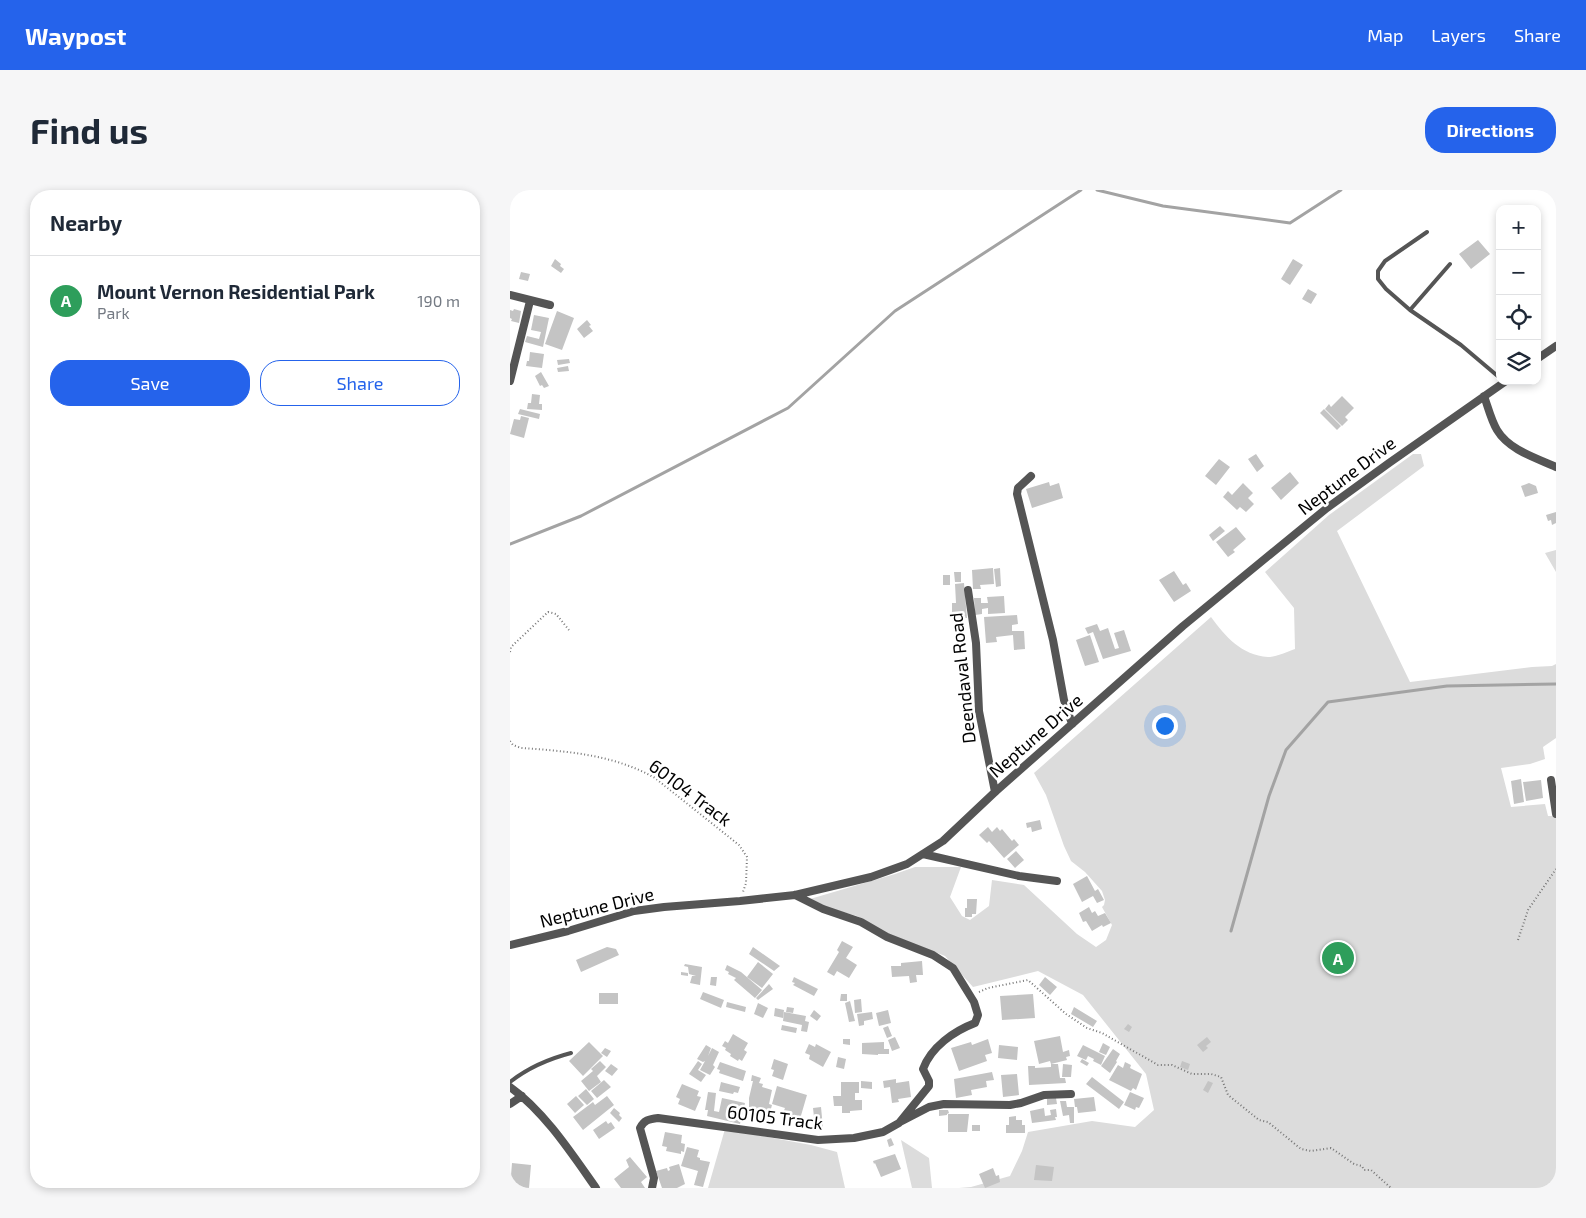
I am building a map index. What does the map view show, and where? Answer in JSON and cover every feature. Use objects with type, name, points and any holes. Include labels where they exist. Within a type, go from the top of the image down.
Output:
[{"type":"street","points":[[510,295],[550,305]]},
{"type":"street","points":[[510,381],[530,301]]},
{"type":"street","points":[[1541,356],[1556,346]]},
{"type":"street","name":"Neptune Drive","points":[[510,945],[634,911],[795,895],[871,877],[907,864],[943,841],[995,792],[1183,626],[1312,520],[1498,385]]},
{"type":"street","points":[[1484,396],[1496,429],[1505,441],[1516,449],[1556,467]]},
{"type":"street","points":[[1031,476],[1018,488],[1017,494],[1053,640],[1064,700],[1072,724]]},
{"type":"street","name":"Deendaval Road","points":[[968,590],[976,643],[979,711],[995,792]]},
{"type":"street","points":[[1551,780],[1556,814]]},
{"type":"street","points":[[923,854],[1019,876],[1057,881]]},
{"type":"street","name":"60105 Track","points":[[652,1188],[654,1178],[640,1128],[644,1122],[658,1118],[818,1140],[854,1138],[883,1132],[899,1123],[929,1086],[930,1081],[923,1069],[928,1056],[937,1046],[975,1023],[978,1018],[977,1008],[953,968],[933,954],[887,937],[861,922],[823,909],[795,895]]},
{"type":"street","points":[[510,1087],[522,1096],[568,1149],[596,1188]]},
{"type":"street","points":[[899,1123],[929,1108],[944,1104],[1010,1105],[1044,1095],[1071,1094]]},
{"type":"street","points":[[510,1104],[522,1096]]},
{"type":"lane","points":[[1427,232],[1385,262],[1378,271],[1378,279],[1386,289],[1410,310],[1461,345],[1496,375]]},
{"type":"lane","points":[[1410,310],[1450,264]]},
{"type":"lane","points":[[510,1082],[550,1058],[571,1053]]},
{"type":"path","points":[[510,652],[511,647],[548,612],[556,614],[569,630]]},
{"type":"path","name":"60104 Track","points":[[510,740],[513,745],[521,748],[603,757],[640,769],[655,778],[738,845],[746,857],[746,883],[740,901]]},
{"type":"path","points":[[1518,940],[1528,910],[1556,869]]},
{"type":"path","points":[[970,995],[988,988],[1028,980],[1066,1014],[1087,1028],[1102,1033],[1158,1064],[1172,1065],[1192,1074],[1212,1074],[1221,1077],[1228,1095],[1259,1120],[1268,1122],[1301,1149],[1311,1151],[1331,1148],[1354,1164],[1362,1166],[1364,1170],[1372,1170],[1390,1187],[1396,1188]]},
{"type":"shaded area","points":[[1413,454],[1421,454],[1424,466],[1337,531],[1410,682],[1556,664],[1556,738],[1543,747],[1545,759],[1530,764],[1501,768],[1511,807],[1545,804],[1548,816],[1556,816],[1556,1188],[959,1188],[971,1187],[1010,1176],[1022,1151],[1028,1132],[1092,1121],[1135,1127],[1154,1110],[1146,1074],[1083,995],[1038,971],[973,987],[945,956],[886,933],[857,916],[832,909],[810,899],[915,867],[961,867],[950,897],[962,916],[970,920],[989,906],[992,880],[1024,885],[1077,934],[1096,947],[1106,940],[1112,925],[1102,907],[1105,900],[1102,891],[1085,872],[1071,861],[1046,795],[1034,773],[1211,617],[1235,644],[1250,653],[1271,657],[1295,649],[1294,608],[1265,572],[1329,515]]},
{"type":"shaded area","points":[[1556,550],[1556,572],[1545,553]]},
{"type":"shaded area","points":[[725,1129],[811,1145],[837,1152],[845,1188],[708,1188]]},
{"type":"shaded area","points":[[901,1140],[929,1158],[932,1188],[912,1188]]},
{"type":"building","points":[[1478,240],[1490,254],[1471,269],[1459,254]]},
{"type":"building","points":[[555,259],[564,269],[561,273],[551,266]]},
{"type":"building","points":[[1293,259],[1303,265],[1290,285],[1281,279]]},
{"type":"building","points":[[521,272],[530,274],[528,281],[519,279]]},
{"type":"building","points":[[1308,289],[1317,294],[1311,304],[1302,299]]},
{"type":"building","points":[[514,309],[521,311],[519,323],[511,321],[510,310],[513,311]]},
{"type":"building","points":[[557,311],[574,318],[562,350],[545,344]]},
{"type":"building","points":[[534,315],[549,318],[543,347],[525,342],[527,336],[539,339],[541,332],[531,330]]},
{"type":"building","points":[[587,320],[593,331],[584,338],[577,329]]},
{"type":"building","points":[[530,352],[544,354],[542,368],[526,366],[527,361],[529,361]]},
{"type":"building","points":[[569,359],[570,363],[558,365],[557,360]]},
{"type":"building","points":[[568,366],[569,371],[558,372],[557,368]]},
{"type":"building","points":[[541,372],[549,386],[544,388],[542,385],[540,386],[535,376]]},
{"type":"building","points":[[532,394],[540,395],[539,404],[542,404],[542,410],[527,409],[528,403],[531,403]]},
{"type":"building","points":[[1342,396],[1354,408],[1345,417],[1348,420],[1342,426],[1325,409],[1329,404],[1331,407]]},
{"type":"building","points":[[520,409],[540,414],[539,419],[518,414]]},
{"type":"building","points":[[1324,409],[1341,426],[1337,430],[1320,413]]},
{"type":"building","points":[[521,416],[529,418],[524,438],[510,434],[514,419],[520,420]]},
{"type":"building","points":[[1256,454],[1264,466],[1257,472],[1248,459]]},
{"type":"building","points":[[1219,459],[1230,467],[1216,485],[1205,476]]},
{"type":"building","points":[[1290,472],[1299,483],[1281,500],[1271,488]]},
{"type":"building","points":[[1049,482],[1050,486],[1059,483],[1063,498],[1032,508],[1026,489]]},
{"type":"building","points":[[1243,483],[1253,493],[1248,498],[1254,504],[1246,512],[1240,507],[1237,510],[1223,497],[1228,491],[1232,495]]},
{"type":"building","points":[[1529,483],[1536,486],[1538,493],[1525,497],[1521,486]]},
{"type":"building","points":[[1556,512],[1556,523],[1552,525],[1551,520],[1548,521],[1546,515]]},
{"type":"building","points":[[1220,526],[1225,531],[1213,541],[1209,535]]},
{"type":"building","points":[[1236,527],[1246,539],[1228,557],[1216,542]]},
{"type":"building","points":[[993,568],[994,584],[980,585],[981,589],[973,589],[972,570]]},
{"type":"building","points":[[1000,568],[1001,586],[996,587],[994,569]]},
{"type":"building","points":[[1174,571],[1183,585],[1186,583],[1191,591],[1174,602],[1159,580]]},
{"type":"building","points":[[954,572],[961,572],[961,582],[955,582]]},
{"type":"building","points":[[943,575],[950,575],[950,585],[943,585]]},
{"type":"building","points":[[964,583],[967,618],[956,618],[956,612],[952,613],[952,603],[956,603],[955,584]]},
{"type":"building","points":[[1004,596],[1005,613],[988,614],[988,608],[982,609],[982,614],[975,615],[974,598],[981,598],[981,603],[988,603],[987,597]]},
{"type":"building","points":[[1017,615],[1018,624],[1012,625],[1012,631],[1024,631],[1025,649],[1014,650],[1013,635],[996,637],[997,642],[986,643],[984,617]]},
{"type":"building","points":[[1097,624],[1100,631],[1108,628],[1115,649],[1119,648],[1114,633],[1124,630],[1131,651],[1103,659],[1093,632],[1088,634],[1085,628]]},
{"type":"building","points":[[1090,635],[1099,662],[1085,666],[1076,640]]},
{"type":"building","points":[[1521,779],[1524,802],[1514,804],[1511,781]]},
{"type":"building","points":[[1541,780],[1543,798],[1526,801],[1523,782]]},
{"type":"building","points":[[1040,820],[1042,829],[1032,832],[1031,827],[1027,828],[1026,823]]},
{"type":"building","points":[[988,827],[992,832],[997,827],[1000,831],[1002,829],[1012,841],[1014,839],[1019,845],[1004,858],[989,841],[987,843],[979,835]]},
{"type":"building","points":[[1016,851],[1024,860],[1015,868],[1007,859]]},
{"type":"building","points":[[1087,876],[1095,891],[1098,889],[1104,900],[1097,903],[1093,896],[1082,902],[1073,884]]},
{"type":"building","points":[[967,899],[977,899],[976,914],[972,914],[972,917],[965,917]]},
{"type":"building","points":[[1089,907],[1092,913],[1095,911],[1098,916],[1105,913],[1111,923],[1103,927],[1102,925],[1092,931],[1086,921],[1083,922],[1079,913]]},
{"type":"building","points":[[842,941],[853,947],[846,958],[857,965],[849,978],[837,971],[834,976],[827,972],[839,952],[837,950]]},
{"type":"building","points":[[607,947],[616,949],[619,955],[581,972],[576,960]]},
{"type":"building","points":[[753,947],[780,966],[774,971],[749,954]]},
{"type":"building","points":[[922,961],[923,975],[916,975],[917,982],[910,983],[909,976],[892,977],[891,966],[901,966],[901,963]]},
{"type":"building","points":[[758,962],[773,974],[762,988],[747,977]]},
{"type":"building","points":[[685,964],[702,967],[700,985],[690,983],[692,976],[696,976],[689,974],[688,967],[684,966]]},
{"type":"building","points":[[727,965],[741,972],[762,990],[755,998],[734,980],[736,978],[728,974],[729,972],[725,970]]},
{"type":"building","points":[[681,972],[688,973],[688,976],[681,975]]},
{"type":"building","points":[[711,977],[717,977],[716,986],[710,985]]},
{"type":"building","points":[[794,977],[818,989],[814,996],[793,985],[795,983],[792,982]]},
{"type":"building","points":[[1045,977],[1057,987],[1050,995],[1039,985]]},
{"type":"building","points":[[769,984],[773,989],[758,1000],[756,998]]},
{"type":"building","points":[[703,992],[724,1000],[721,1008],[700,999]]},
{"type":"building","points":[[599,993],[618,993],[618,1004],[599,1004]]},
{"type":"building","points":[[841,994],[847,994],[847,1001],[840,1001]]},
{"type":"building","points":[[1033,994],[1035,1018],[1002,1020],[1000,996]]},
{"type":"building","points":[[861,999],[862,1012],[855,1013],[854,1000]]},
{"type":"building","points":[[850,1001],[855,1021],[849,1022],[845,1003]]},
{"type":"building","points":[[727,1002],[746,1007],[745,1012],[726,1007]]},
{"type":"building","points":[[758,1003],[768,1008],[763,1018],[754,1014]]},
{"type":"building","points":[[787,1007],[794,1008],[793,1013],[786,1012]]},
{"type":"building","points":[[1074,1007],[1097,1021],[1093,1027],[1071,1014]]},
{"type":"building","points":[[775,1008],[784,1010],[783,1018],[774,1016]]},
{"type":"building","points":[[814,1010],[821,1016],[817,1021],[810,1016]]},
{"type":"building","points":[[888,1010],[891,1023],[879,1026],[876,1013]]},
{"type":"building","points":[[784,1012],[806,1016],[805,1021],[809,1022],[807,1032],[801,1031],[802,1025],[783,1021]]},
{"type":"building","points":[[872,1012],[873,1019],[864,1021],[864,1025],[859,1026],[857,1014]]},
{"type":"building","points":[[1128,1024],[1132,1027],[1129,1032],[1124,1029]]},
{"type":"building","points":[[782,1025],[797,1028],[796,1033],[781,1030]]},
{"type":"building","points":[[888,1026],[892,1036],[887,1038],[883,1028]]},
{"type":"building","points":[[733,1034],[748,1043],[744,1050],[747,1052],[742,1061],[739,1059],[738,1061],[730,1056],[731,1054],[722,1046],[725,1041],[728,1043]]},
{"type":"building","points":[[1060,1036],[1063,1052],[1069,1050],[1070,1056],[1066,1057],[1067,1060],[1051,1064],[1050,1061],[1039,1064],[1034,1041]]},
{"type":"building","points":[[895,1037],[900,1048],[892,1051],[888,1040]]},
{"type":"building","points":[[1207,1037],[1211,1042],[1203,1052],[1197,1045]]},
{"type":"building","points":[[843,1039],[850,1039],[850,1045],[843,1044]]},
{"type":"building","points":[[988,1039],[992,1053],[985,1055],[987,1061],[959,1071],[951,1048],[971,1042],[972,1045]]},
{"type":"building","points":[[589,1042],[603,1056],[583,1076],[569,1061]]},
{"type":"building","points":[[884,1042],[884,1049],[889,1049],[889,1054],[862,1054],[862,1043]]},
{"type":"building","points":[[1103,1043],[1110,1047],[1106,1055],[1099,1052]]},
{"type":"building","points":[[809,1044],[815,1047],[816,1044],[831,1052],[823,1067],[809,1059],[810,1055],[805,1053]]},
{"type":"building","points":[[706,1045],[711,1048],[708,1056],[712,1048],[719,1052],[713,1065],[715,1067],[710,1075],[700,1070],[705,1061],[697,1059]]},
{"type":"building","points":[[999,1045],[1018,1047],[1017,1060],[998,1058]]},
{"type":"building","points":[[1083,1045],[1105,1056],[1101,1065],[1088,1056],[1086,1060],[1077,1056]]},
{"type":"building","points":[[605,1048],[611,1051],[607,1057],[601,1053]]},
{"type":"building","points":[[1113,1049],[1120,1054],[1110,1073],[1101,1066]]},
{"type":"building","points":[[838,1057],[846,1059],[844,1069],[836,1067]]},
{"type":"building","points":[[774,1059],[788,1064],[783,1080],[772,1076],[774,1070],[771,1069]]},
{"type":"building","points":[[1082,1059],[1089,1063],[1087,1066],[1080,1062]]},
{"type":"building","points":[[600,1061],[606,1067],[597,1076],[601,1082],[589,1091],[581,1081],[593,1071],[591,1069]]},
{"type":"building","points":[[698,1061],[702,1064],[698,1070],[706,1075],[701,1082],[689,1074]]},
{"type":"building","points":[[1182,1061],[1190,1064],[1188,1070],[1180,1067]]},
{"type":"building","points":[[720,1062],[746,1071],[743,1081],[719,1073],[720,1070],[717,1069]]},
{"type":"building","points":[[1125,1062],[1131,1065],[1130,1068],[1142,1074],[1136,1090],[1133,1088],[1131,1091],[1109,1080],[1118,1065],[1123,1068]]},
{"type":"building","points":[[611,1064],[618,1069],[612,1076],[605,1071]]},
{"type":"building","points":[[1051,1064],[1058,1064],[1060,1078],[1065,1078],[1066,1083],[1029,1085],[1028,1066],[1035,1066],[1035,1068],[1051,1067]]},
{"type":"building","points":[[1063,1064],[1072,1065],[1071,1077],[1062,1077]]},
{"type":"building","points":[[992,1072],[994,1080],[986,1081],[987,1087],[971,1090],[972,1095],[956,1098],[954,1079]]},
{"type":"building","points":[[1017,1074],[1019,1095],[1003,1097],[1001,1075]]},
{"type":"building","points":[[752,1075],[761,1078],[759,1083],[763,1084],[762,1087],[772,1090],[769,1104],[772,1105],[769,1116],[749,1111]]},
{"type":"building","points":[[1092,1077],[1124,1102],[1119,1109],[1086,1084]]},
{"type":"building","points":[[896,1079],[896,1083],[909,1081],[911,1097],[898,1099],[899,1102],[892,1103],[890,1087],[884,1088],[883,1081]]},
{"type":"building","points":[[604,1080],[611,1087],[597,1098],[591,1091]]},
{"type":"building","points":[[861,1081],[872,1082],[872,1089],[861,1088]]},
{"type":"building","points":[[1208,1081],[1213,1083],[1208,1093],[1203,1090]]},
{"type":"building","points":[[721,1082],[740,1087],[738,1093],[734,1092],[733,1094],[719,1091]]},
{"type":"building","points":[[841,1082],[859,1082],[859,1093],[855,1093],[855,1100],[862,1100],[862,1110],[842,1113],[842,1106],[834,1106],[833,1096],[841,1096]]},
{"type":"building","points":[[682,1084],[699,1091],[697,1096],[701,1097],[695,1111],[678,1104],[680,1099],[676,1097]]},
{"type":"building","points":[[777,1086],[807,1095],[800,1119],[783,1113],[785,1108],[772,1104]]},
{"type":"building","points":[[586,1089],[594,1099],[587,1105],[578,1096]]},
{"type":"building","points":[[708,1092],[716,1093],[714,1111],[719,1112],[722,1098],[745,1103],[740,1124],[707,1116],[708,1110],[705,1110]]},
{"type":"building","points":[[1130,1092],[1144,1098],[1139,1108],[1136,1107],[1135,1110],[1124,1105]]},
{"type":"building","points":[[576,1096],[584,1105],[575,1113],[567,1104]]},
{"type":"building","points":[[607,1096],[614,1105],[583,1130],[573,1117],[593,1102],[595,1105]]},
{"type":"building","points":[[1094,1097],[1096,1111],[1078,1113],[1074,1099]]},
{"type":"building","points":[[1056,1098],[1057,1104],[1047,1105],[1047,1099]]},
{"type":"building","points":[[1060,1101],[1066,1101],[1067,1107],[1074,1107],[1074,1123],[1070,1123],[1069,1115],[1063,1116]]},
{"type":"building","points":[[821,1107],[823,1128],[818,1129],[813,1117],[813,1108]]},
{"type":"building","points":[[614,1108],[620,1113],[619,1115],[622,1118],[619,1122],[610,1113]]},
{"type":"building","points":[[1044,1108],[1045,1116],[1051,1115],[1050,1110],[1056,1109],[1056,1120],[1032,1123],[1030,1111]]},
{"type":"building","points":[[939,1110],[948,1110],[949,1113],[939,1116]]},
{"type":"building","points":[[948,1114],[969,1114],[967,1132],[948,1132]]},
{"type":"building","points":[[1016,1116],[1016,1120],[1022,1120],[1022,1125],[1025,1125],[1025,1133],[1006,1133],[1009,1117]]},
{"type":"building","points":[[606,1121],[608,1124],[611,1122],[615,1128],[599,1139],[593,1130]]},
{"type":"building","points":[[972,1125],[980,1125],[980,1131],[972,1131]]},
{"type":"building","points":[[665,1132],[682,1135],[681,1143],[685,1144],[684,1152],[681,1151],[681,1154],[666,1151],[667,1147],[662,1146]]},
{"type":"building","points":[[891,1138],[894,1145],[889,1147],[887,1140]]},
{"type":"building","points":[[687,1147],[699,1150],[697,1157],[700,1160],[710,1162],[703,1187],[694,1185],[698,1171],[681,1166]]},
{"type":"building","points":[[895,1154],[901,1169],[881,1177],[873,1161]]},
{"type":"building","points":[[630,1157],[647,1177],[641,1182],[645,1188],[621,1188],[614,1179],[629,1167],[626,1160]]},
{"type":"building","points":[[512,1163],[531,1165],[529,1188],[510,1188]]},
{"type":"building","points":[[679,1164],[685,1184],[677,1188],[662,1188],[656,1171],[667,1168],[668,1171],[670,1170],[669,1167]]},
{"type":"building","points":[[1036,1165],[1054,1167],[1052,1181],[1034,1180]]},
{"type":"building","points":[[993,1168],[996,1176],[999,1175],[1000,1182],[985,1188],[979,1174]]},
{"type":"waterway","points":[[510,544],[581,516],[788,408],[895,311],[1081,190]]},
{"type":"waterway","points":[[1097,190],[1163,206],[1290,223],[1341,190]]},
{"type":"waterway","points":[[1231,931],[1269,796],[1286,750],[1328,702],[1447,686],[1556,684]]},
{"type":"place","name":"Mount Vernon Residential Park","points":[[1338,958]]}]
